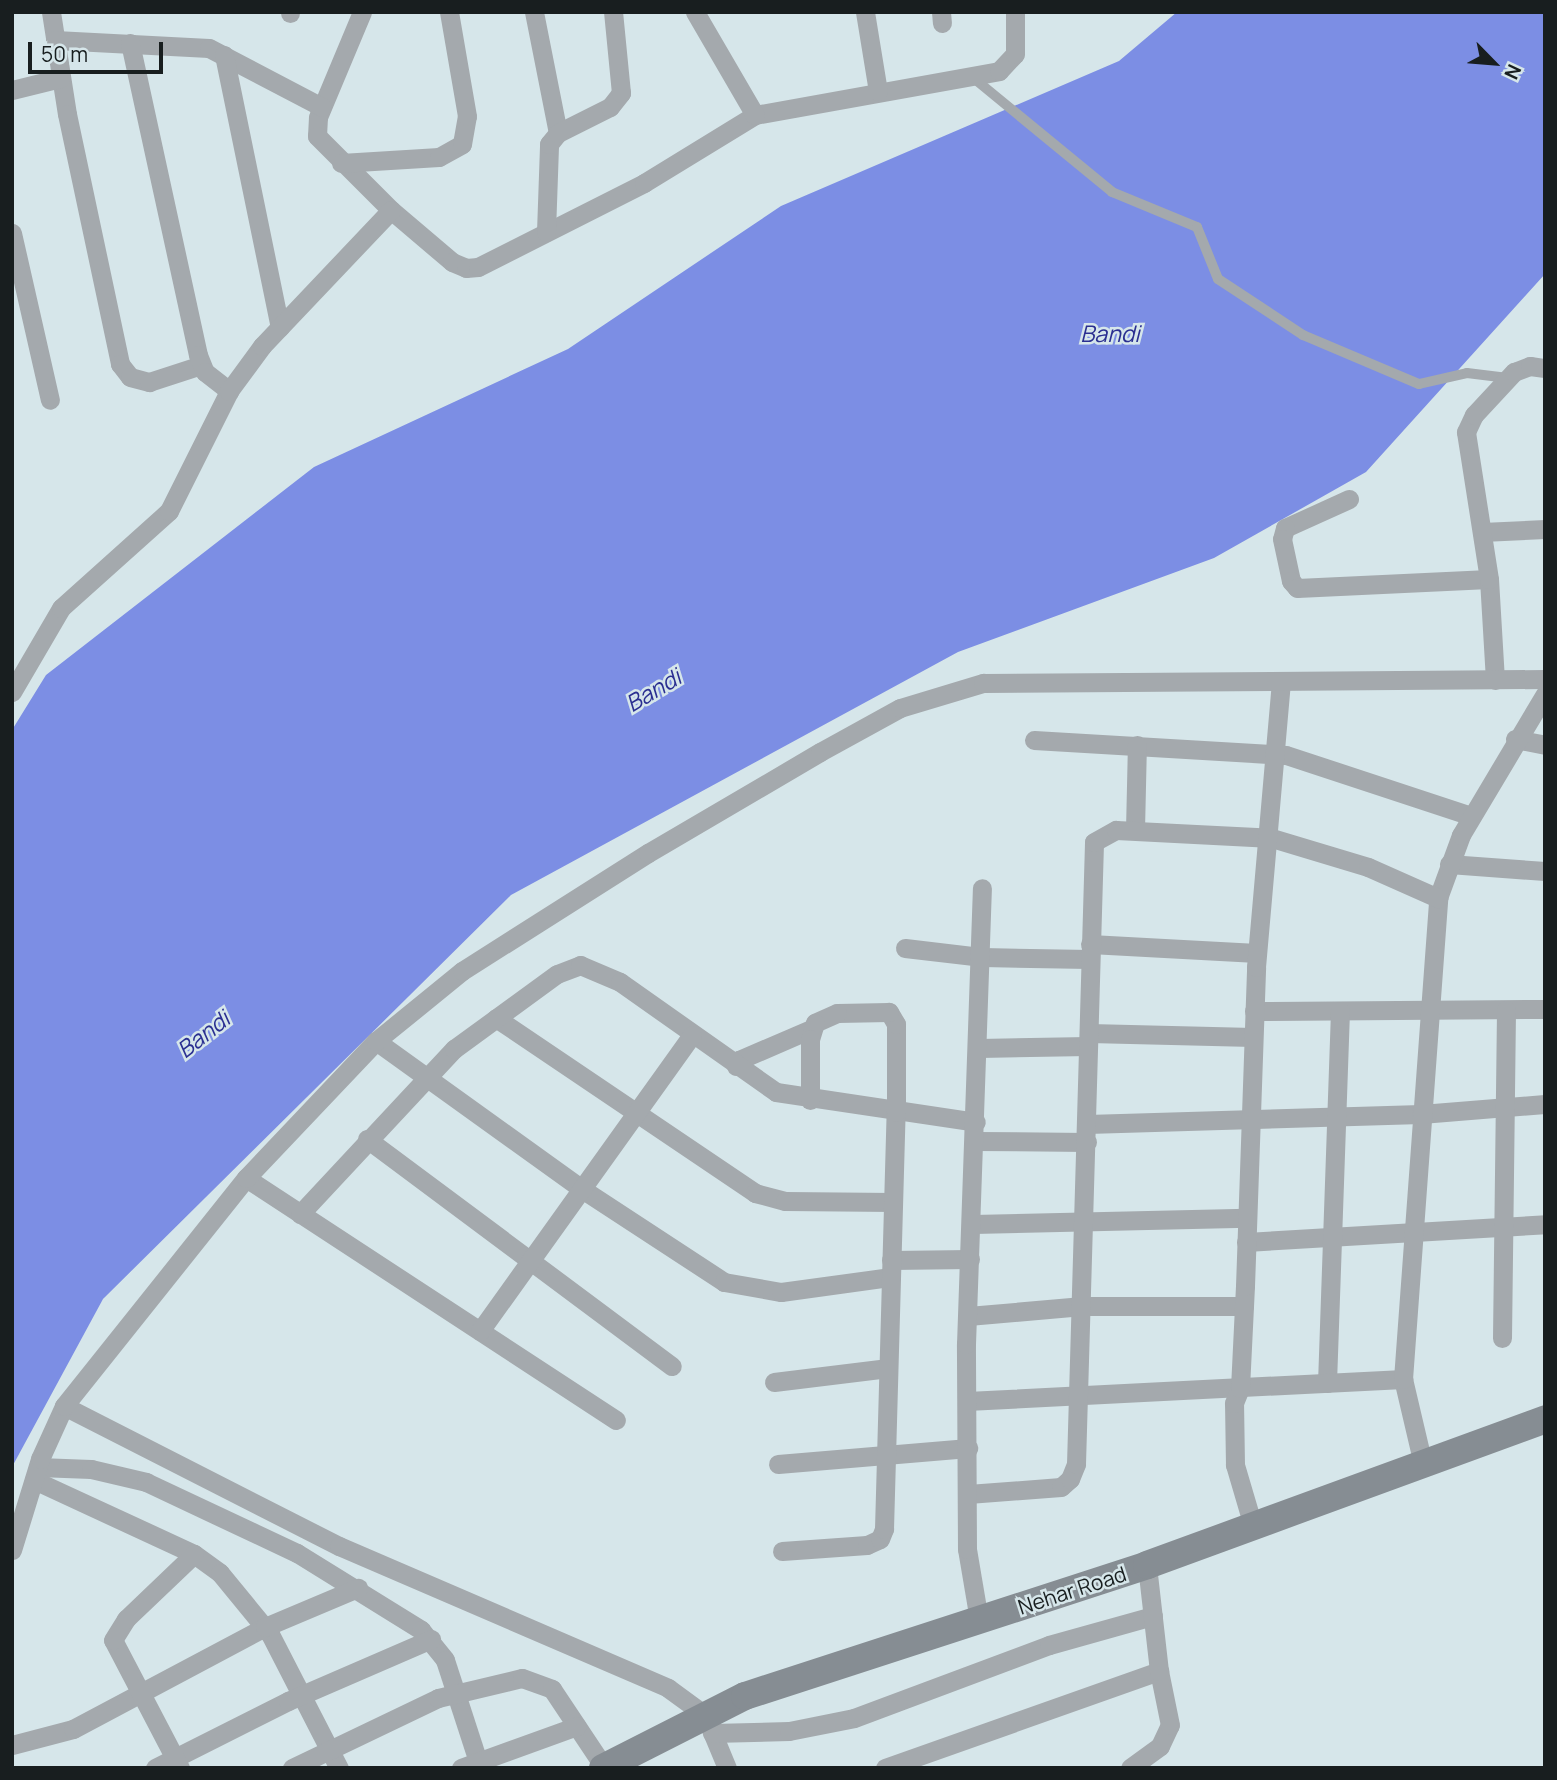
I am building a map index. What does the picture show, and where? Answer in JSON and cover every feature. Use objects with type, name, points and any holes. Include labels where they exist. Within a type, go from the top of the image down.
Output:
[{"type":"street","points":[[51,12],[61,78],[120,364],[130,377],[149,382],[201,365]]},
{"type":"street","points":[[362,12],[322,107],[317,136],[341,163],[391,210],[452,262],[466,268],[644,183],[755,115],[999,71],[1011,60],[1017,46],[1015,12]]},
{"type":"street","points":[[341,163],[439,157],[463,144],[467,116],[449,12]]},
{"type":"street","points":[[534,12],[558,133]]},
{"type":"street","points":[[546,232],[547,153],[558,133],[610,107],[621,93],[613,12]]},
{"type":"street","points":[[695,12],[755,115]]},
{"type":"street","points":[[864,12],[877,91]]},
{"type":"street","points":[[55,40],[197,46],[224,54],[322,107]]},
{"type":"street","points":[[130,43],[201,365],[210,378],[229,391]]},
{"type":"street","points":[[224,54],[280,327]]},
{"type":"street","points":[[12,90],[61,78]]},
{"type":"street","points":[[12,692],[61,608],[169,511],[229,391],[280,327],[391,210]]},
{"type":"street","points":[[12,233],[50,400]]},
{"type":"street","points":[[1495,680],[1489,579],[1466,432],[1474,415],[1522,367],[1545,368]]},
{"type":"street","points":[[1349,499],[1285,528],[1282,539],[1291,582],[1297,588],[1489,579]]},
{"type":"street","points":[[1482,532],[1545,529]]},
{"type":"street","points":[[12,1550],[36,1474],[64,1406],[246,1178],[376,1041],[462,971],[648,853],[913,703],[984,683],[1545,679]]},
{"type":"street","points":[[1253,1526],[1235,1465],[1234,1403],[1240,1388],[1257,953],[1281,682]]},
{"type":"street","points":[[1423,1464],[1404,1378],[1438,898],[1449,864],[1471,816],[1515,738],[1545,694]]},
{"type":"street","points":[[1515,738],[1545,745]]},
{"type":"street","points":[[1034,740],[1275,754],[1303,758],[1471,816]]},
{"type":"street","points":[[1135,830],[1138,745]]},
{"type":"street","points":[[968,1494],[1046,1491],[1066,1485],[1076,1464],[1086,1219],[1094,842],[1107,832],[1135,830],[1266,838],[1368,867],[1438,898]]},
{"type":"street","points":[[1449,864],[1545,871]]},
{"type":"street","points":[[979,1620],[968,1563],[967,1401],[982,888]]},
{"type":"street","points":[[905,948],[982,957],[1090,952],[1257,953]]},
{"type":"street","points":[[300,1214],[425,1076],[496,1018],[556,974],[579,965],[612,978],[776,1092],[810,1100],[896,1112],[975,1132],[1087,1133],[1250,1120],[1421,1114],[1545,1104]]},
{"type":"street","points":[[1254,1011],[1545,1009]]},
{"type":"street","points":[[1502,1338],[1506,1010]]},
{"type":"street","points":[[1327,1383],[1340,1011]]},
{"type":"street","points":[[736,1066],[739,1060],[811,1029],[823,1016],[837,1013],[889,1012],[896,1024],[884,1529],[880,1539],[867,1545],[782,1551]]},
{"type":"street","points":[[496,1018],[635,1114],[765,1198],[893,1202]]},
{"type":"street","points":[[810,1100],[811,1029]]},
{"type":"street","points":[[480,1331],[692,1035]]},
{"type":"street","points":[[979,1048],[1088,1040],[1253,1037]]},
{"type":"street","points":[[376,1041],[582,1189],[707,1273],[740,1288],[781,1292],[891,1269],[970,1259]]},
{"type":"street","points":[[367,1139],[672,1366]]},
{"type":"street","points":[[246,1178],[616,1420]]},
{"type":"street","points":[[973,1224],[1086,1219],[1247,1218]]},
{"type":"street","points":[[1246,1242],[1412,1236],[1545,1224]]},
{"type":"street","points":[[968,1316],[1083,1306],[1244,1306]]},
{"type":"street","points":[[774,1382],[888,1368]]},
{"type":"street","points":[[967,1401],[1080,1398],[1404,1378]]},
{"type":"street","points":[[64,1406],[339,1546],[668,1688],[709,1724],[727,1768]]},
{"type":"street","name":"Nehar Road","points":[[603,1767],[709,1724],[745,1696],[1147,1565],[1545,1419]]},
{"type":"street","points":[[778,1464],[968,1448]]},
{"type":"street","points":[[36,1474],[91,1469],[146,1482],[297,1553],[358,1588],[431,1639],[445,1660],[473,1765],[577,1727]]},
{"type":"street","points":[[36,1474],[194,1554],[235,1588],[265,1627],[339,1768]]},
{"type":"street","points":[[178,1764],[113,1646],[115,1633],[194,1554]]},
{"type":"street","points":[[1130,1768],[1160,1746],[1169,1732],[1147,1565]]},
{"type":"street","points":[[12,1745],[73,1729],[265,1627],[358,1588]]},
{"type":"street","points":[[709,1724],[789,1731],[855,1718],[1049,1645],[1153,1616]]},
{"type":"street","points":[[155,1768],[178,1764],[302,1696],[431,1639]]},
{"type":"street","points":[[885,1768],[1159,1671]]},
{"type":"street","points":[[292,1768],[329,1748],[455,1692],[532,1680],[552,1689],[603,1767]]},
{"type":"lane","points":[[970,75],[1111,192],[1197,227],[1218,279],[1303,335],[1419,384],[1467,373],[1509,378]]},
{"type":"water","name":"Bandi","points":[[1177,12],[1545,12],[1545,274],[1366,472],[1214,558],[958,652],[511,895],[103,1299],[12,1467],[12,730],[46,675],[314,467],[568,349],[781,206],[1119,61]]}]
